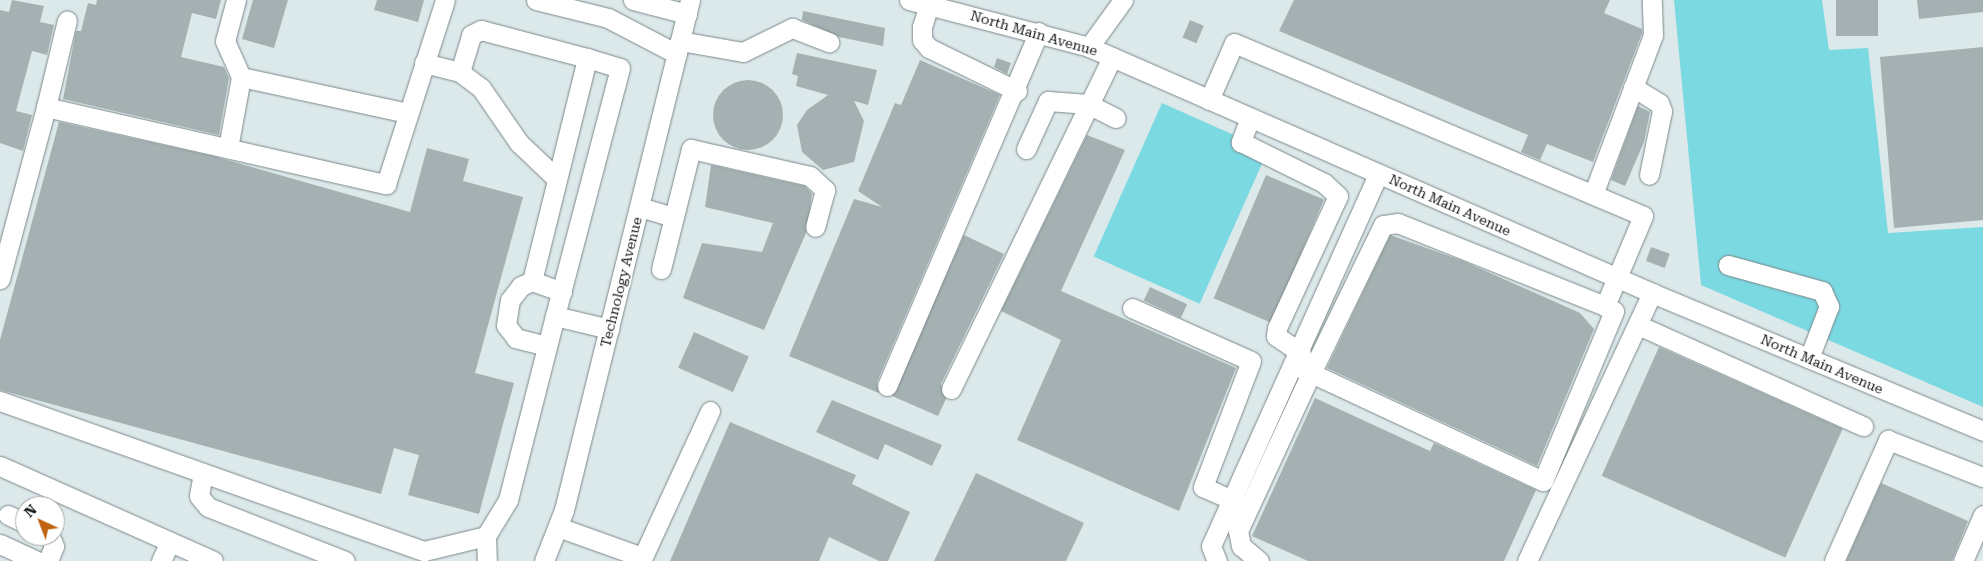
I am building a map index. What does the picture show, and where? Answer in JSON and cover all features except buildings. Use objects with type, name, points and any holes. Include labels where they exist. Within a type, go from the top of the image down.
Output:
[{"type":"street","points":[[228,148],[241,77],[225,41],[236,0]]},
{"type":"street","points":[[46,107],[386,184],[445,0]]},
{"type":"street","points":[[536,0],[608,18],[678,47],[743,52],[792,28],[829,42]]},
{"type":"street","points":[[633,0],[689,7]]},
{"type":"street","name":"North Main Avenue","points":[[909,0],[1039,32],[1089,47],[1652,293],[1983,430]]},
{"type":"street","points":[[1089,47],[1123,0]]},
{"type":"street","points":[[1594,192],[1652,34],[1652,0]]},
{"type":"street","points":[[929,5],[922,27],[922,40],[929,48],[1017,91]]},
{"type":"street","name":"Technology Avenue","points":[[544,561],[558,527],[640,208],[689,7]]},
{"type":"street","points":[[0,279],[67,20]]},
{"type":"street","points":[[460,72],[471,35],[481,30],[620,68],[508,500],[486,536],[487,561]]},
{"type":"street","points":[[887,386],[1017,91],[1039,32]]},
{"type":"street","points":[[1209,100],[1234,43],[1594,192],[1643,216],[1605,306]]},
{"type":"street","points":[[951,389],[1112,57]]},
{"type":"street","points":[[532,281],[587,58]]},
{"type":"street","points":[[424,63],[460,72],[481,88],[519,142],[557,180]]},
{"type":"street","points":[[241,77],[408,113]]},
{"type":"street","points":[[1633,87],[1659,103],[1662,111],[1649,175]]},
{"type":"street","points":[[1026,150],[1048,101],[1088,104],[1116,118]]},
{"type":"street","points":[[1217,561],[1211,546],[1302,364],[1382,224],[1398,223],[1614,311],[1543,481],[1302,364],[1276,336],[1277,328],[1338,196],[1324,183],[1241,142],[1250,118]]},
{"type":"street","points":[[661,269],[688,155],[699,148],[810,176],[825,190],[815,227]]},
{"type":"street","points":[[1259,561],[1241,546],[1238,530],[1378,174]]},
{"type":"street","points":[[640,208],[672,217]]},
{"type":"street","points":[[1728,265],[1822,291],[1829,306],[1809,358]]},
{"type":"street","points":[[547,346],[516,338],[506,326],[510,300],[521,286],[532,281],[562,292]]},
{"type":"street","points":[[1527,561],[1652,293]]},
{"type":"street","points":[[1132,308],[1251,361],[1203,487],[1234,501]]},
{"type":"street","points":[[555,316],[609,329]]},
{"type":"street","points":[[1638,325],[1863,426]]},
{"type":"street","points":[[0,401],[424,551],[486,536]]},
{"type":"street","points":[[558,527],[641,559],[710,411]]},
{"type":"street","points":[[1834,561],[1888,440],[1983,477]]},
{"type":"street","points":[[0,466],[213,561]]},
{"type":"street","points":[[203,473],[199,496],[208,507],[345,561]]},
{"type":"street","points":[[1963,561],[1983,515]]},
{"type":"street","points":[[161,561],[170,542]]},
{"type":"street","points":[[0,544],[37,561]]},
{"type":"street","points":[[48,561],[54,546]]},
{"type":"shaded area","points":[[1674,0],[1822,0],[1829,50],[1868,48],[1888,233],[1983,227],[1983,407],[1701,285]]},
{"type":"shaded area","points":[[1162,103],[1268,150],[1200,304],[1094,256]]}]
